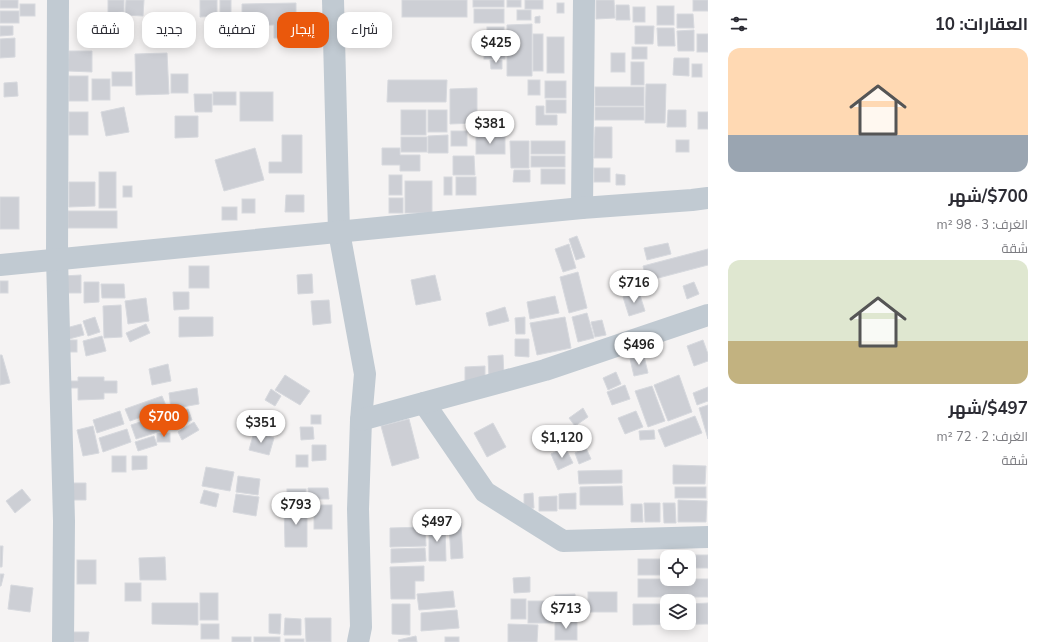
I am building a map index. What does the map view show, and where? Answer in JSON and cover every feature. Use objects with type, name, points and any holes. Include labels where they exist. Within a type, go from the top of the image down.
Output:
[{"type":"street","points":[[58,0],[57,258],[64,521],[63,642]]},
{"type":"street","points":[[333,0],[339,232],[365,374],[361,420],[358,509],[360,634],[377,642]]},
{"type":"street","points":[[582,208],[584,0]]},
{"type":"street","points":[[0,264],[582,208],[708,198]]},
{"type":"street","points":[[361,420],[545,370],[708,315]]},
{"type":"street","points":[[424,402],[485,492],[563,541],[708,537]]},
{"type":"building","points":[[0,0],[18,0],[18,8],[0,8]]},
{"type":"building","points":[[108,0],[124,0],[124,12],[108,12]]},
{"type":"building","points":[[126,0],[144,0],[142,16],[134,16],[134,12],[125,12]]},
{"type":"building","points":[[200,0],[217,0],[217,12],[204,12],[204,17],[200,17]]},
{"type":"building","points":[[220,0],[231,0],[231,12],[220,12]]},
{"type":"building","points":[[402,0],[467,0],[467,17],[402,17]]},
{"type":"building","points":[[473,0],[504,0],[504,7],[473,7]]},
{"type":"building","points":[[507,0],[521,0],[521,7],[507,7]]},
{"type":"building","points":[[525,0],[543,0],[543,9],[525,9]]},
{"type":"building","points":[[596,0],[614,0],[615,18],[596,19]]},
{"type":"building","points":[[693,0],[708,0],[708,11],[693,11]]},
{"type":"building","points":[[296,3],[296,12],[277,12],[277,38],[274,38],[274,25],[269,25],[269,12],[242,12],[242,4]]},
{"type":"building","points":[[557,3],[564,3],[564,13],[557,13]]},
{"type":"building","points":[[20,4],[35,4],[35,16],[20,16]]},
{"type":"building","points":[[616,5],[629,5],[630,20],[616,20]]},
{"type":"building","points":[[657,6],[674,6],[674,25],[657,25]]},
{"type":"building","points":[[633,7],[645,7],[645,22],[633,22]]},
{"type":"building","points":[[474,9],[504,9],[504,23],[474,23]]},
{"type":"building","points":[[517,10],[531,10],[531,20],[517,20]]},
{"type":"building","points":[[0,11],[19,11],[19,23],[0,23]]},
{"type":"building","points":[[677,14],[693,14],[694,28],[677,28]]},
{"type":"building","points":[[540,16],[540,23],[535,23],[535,17]]},
{"type":"building","points":[[532,24],[532,76],[507,76],[507,25]]},
{"type":"building","points":[[0,26],[13,26],[13,35],[0,36]]},
{"type":"building","points":[[635,26],[654,26],[653,44],[635,44]]},
{"type":"building","points":[[487,27],[504,27],[504,42],[487,42]]},
{"type":"building","points":[[657,28],[674,28],[675,46],[658,46]]},
{"type":"building","points":[[694,30],[694,51],[678,51],[677,31]]},
{"type":"building","points":[[533,34],[543,34],[543,71],[533,71]]},
{"type":"building","points":[[697,34],[708,34],[708,52],[697,52]]},
{"type":"building","points":[[547,37],[564,37],[564,73],[547,73]]},
{"type":"building","points":[[15,38],[15,57],[0,58],[0,39]]},
{"type":"building","points":[[484,46],[505,46],[505,59],[484,59]]},
{"type":"building","points":[[632,47],[647,47],[647,59],[632,59]]},
{"type":"building","points":[[69,51],[92,51],[92,72],[68,71]]},
{"type":"building","points":[[167,53],[169,94],[136,95],[135,54]]},
{"type":"building","points":[[611,53],[625,53],[625,72],[611,72]]},
{"type":"building","points":[[674,58],[689,58],[689,76],[673,75]]},
{"type":"building","points":[[490,60],[502,60],[502,69],[491,69]]},
{"type":"building","points":[[631,62],[644,62],[644,85],[631,85]]},
{"type":"building","points":[[692,64],[702,64],[702,77],[692,77]]},
{"type":"building","points":[[112,72],[132,72],[132,86],[112,86]]},
{"type":"building","points":[[171,74],[188,74],[188,93],[171,93]]},
{"type":"building","points":[[69,76],[88,76],[88,101],[69,101]]},
{"type":"building","points":[[92,79],[110,79],[110,100],[92,100]]},
{"type":"building","points":[[388,80],[447,80],[446,102],[387,102]]},
{"type":"building","points":[[528,80],[540,80],[540,95],[528,95]]},
{"type":"building","points":[[545,81],[566,81],[566,98],[545,98]]},
{"type":"building","points":[[17,82],[18,96],[4,97],[4,83]]},
{"type":"building","points":[[646,84],[666,84],[665,123],[645,123]]},
{"type":"building","points":[[595,87],[644,87],[644,106],[595,106]]},
{"type":"building","points":[[477,88],[477,123],[450,124],[450,89]]},
{"type":"building","points":[[213,92],[236,92],[236,105],[213,105]]},
{"type":"building","points":[[240,92],[273,92],[273,121],[240,121]]},
{"type":"building","points":[[194,94],[212,94],[212,112],[195,112]]},
{"type":"building","points":[[546,100],[566,100],[566,113],[546,113]]},
{"type":"building","points":[[536,106],[544,106],[544,115],[557,115],[557,125],[536,125]]},
{"type":"building","points":[[124,107],[129,132],[106,136],[101,112]]},
{"type":"building","points":[[595,107],[644,107],[644,120],[595,120]]},
{"type":"building","points":[[401,110],[426,110],[426,135],[401,135]]},
{"type":"building","points":[[428,110],[447,110],[447,132],[428,132]]},
{"type":"building","points":[[668,110],[686,110],[686,127],[667,127]]},
{"type":"building","points":[[69,112],[88,112],[88,135],[69,135]]},
{"type":"building","points":[[698,112],[708,112],[708,129],[698,129]]},
{"type":"building","points":[[175,116],[198,116],[198,137],[175,138]]},
{"type":"building","points":[[595,127],[612,127],[612,158],[594,158]]},
{"type":"building","points":[[451,131],[467,131],[467,146],[451,146]]},
{"type":"building","points":[[282,135],[302,135],[302,173],[269,173],[269,162],[282,162]]},
{"type":"building","points":[[448,135],[448,153],[428,153],[428,136]]},
{"type":"building","points":[[476,136],[505,136],[505,154],[476,154]]},
{"type":"building","points":[[401,137],[427,137],[427,152],[401,152]]},
{"type":"building","points":[[676,140],[689,140],[689,152],[676,152]]},
{"type":"building","points":[[510,141],[529,141],[529,168],[511,168]]},
{"type":"building","points":[[531,141],[565,141],[565,154],[531,154]]},
{"type":"building","points":[[255,148],[264,180],[224,191],[215,160]]},
{"type":"building","points":[[382,148],[400,148],[400,155],[420,155],[420,171],[400,171],[400,165],[382,165]]},
{"type":"building","points":[[453,156],[474,156],[475,175],[453,175]]},
{"type":"building","points":[[531,156],[565,156],[565,167],[531,167]]},
{"type":"building","points":[[594,168],[610,168],[610,182],[594,182]]},
{"type":"building","points":[[541,169],[565,169],[565,184],[541,184]]},
{"type":"building","points":[[514,170],[530,170],[530,182],[513,182]]},
{"type":"building","points":[[99,172],[116,172],[116,208],[99,208]]},
{"type":"building","points":[[616,174],[625,175],[625,185],[616,185]]},
{"type":"building","points":[[389,175],[402,175],[402,195],[389,195]]},
{"type":"building","points":[[444,177],[452,177],[452,195],[444,195]]},
{"type":"building","points":[[456,177],[476,177],[476,195],[456,195]]},
{"type":"building","points":[[405,181],[432,181],[432,213],[405,213]]},
{"type":"building","points":[[69,182],[95,182],[95,206],[69,207]]},
{"type":"building","points":[[123,186],[132,186],[132,197],[123,197]]},
{"type":"building","points":[[286,195],[304,195],[304,212],[285,212]]},
{"type":"building","points":[[0,197],[19,197],[19,229],[0,229]]},
{"type":"building","points":[[389,198],[403,198],[403,213],[389,213]]},
{"type":"building","points":[[242,199],[255,199],[255,213],[242,213]]},
{"type":"building","points":[[222,207],[237,207],[237,220],[222,220]]},
{"type":"building","points":[[68,211],[117,211],[117,228],[68,228]]},
{"type":"building","points":[[577,236],[585,257],[576,260],[569,239]]},
{"type":"building","points":[[668,243],[671,254],[647,260],[644,248]]},
{"type":"building","points":[[569,244],[576,268],[563,272],[555,249]]},
{"type":"building","points":[[708,249],[708,265],[647,281],[643,266]]},
{"type":"building","points":[[189,266],[209,266],[209,288],[189,288]]},
{"type":"building","points":[[578,272],[587,308],[569,313],[560,277]]},
{"type":"building","points":[[312,274],[313,293],[298,294],[297,275]]},
{"type":"building","points":[[81,275],[81,293],[63,293],[63,276]]},
{"type":"building","points":[[435,275],[441,300],[416,305],[411,280]]},
{"type":"building","points":[[0,281],[8,281],[8,293],[0,293]]},
{"type":"building","points":[[84,282],[99,282],[99,302],[84,303]]},
{"type":"building","points":[[694,282],[699,294],[687,299],[683,286]]},
{"type":"building","points":[[101,284],[124,284],[125,298],[102,298]]},
{"type":"building","points":[[173,292],[189,292],[189,309],[174,310]]},
{"type":"building","points":[[639,292],[645,311],[629,316],[623,297]]},
{"type":"building","points":[[555,296],[559,313],[530,319],[527,302]]},
{"type":"building","points":[[146,298],[149,321],[128,324],[125,301]]},
{"type":"building","points":[[329,300],[331,323],[313,325],[311,301]]},
{"type":"building","points":[[121,305],[122,337],[104,338],[103,306]]},
{"type":"building","points":[[505,307],[509,321],[489,326],[486,313]]},
{"type":"building","points":[[587,313],[594,338],[578,342],[572,317]]},
{"type":"building","points":[[95,317],[100,332],[88,336],[83,321]]},
{"type":"building","points":[[179,317],[213,317],[213,336],[179,337]]},
{"type":"building","points":[[525,317],[525,334],[516,334],[515,318]]},
{"type":"building","points":[[565,317],[571,348],[537,355],[530,323]]},
{"type":"building","points":[[602,320],[606,335],[595,337],[591,322]]},
{"type":"building","points":[[81,324],[84,335],[69,339],[66,328]]},
{"type":"building","points":[[146,324],[150,333],[130,342],[126,333]]},
{"type":"building","points":[[102,336],[106,351],[86,356],[83,341]]},
{"type":"building","points":[[515,339],[529,339],[529,357],[515,356]]},
{"type":"building","points":[[69,340],[77,340],[77,352],[69,352]]},
{"type":"building","points":[[703,340],[708,354],[708,361],[694,366],[687,346]]},
{"type":"building","points":[[0,355],[2,355],[10,383],[0,385]]},
{"type":"building","points":[[503,355],[504,377],[489,378],[488,356]]},
{"type":"building","points":[[644,356],[648,373],[634,376],[630,359]]},
{"type":"building","points":[[168,364],[171,381],[152,385],[149,369]]},
{"type":"building","points":[[485,366],[485,381],[465,381],[465,367]]},
{"type":"building","points":[[616,372],[621,384],[608,390],[603,378]]},
{"type":"building","points":[[285,375],[310,391],[300,405],[275,390]]},
{"type":"building","points":[[679,375],[692,412],[668,421],[654,385]]},
{"type":"building","points":[[78,377],[104,377],[104,381],[117,381],[117,393],[104,393],[104,399],[78,400],[78,388],[65,388],[65,381],[78,381]]},
{"type":"building","points":[[625,385],[630,399],[612,405],[607,392]]},
{"type":"building","points":[[652,386],[665,421],[648,427],[635,391]]},
{"type":"building","points":[[708,387],[708,401],[697,405],[693,393]]},
{"type":"building","points":[[197,388],[199,404],[171,409],[169,393]]},
{"type":"building","points":[[271,389],[281,396],[275,406],[265,400]]},
{"type":"building","points":[[162,396],[167,408],[130,421],[125,409]]},
{"type":"building","points":[[708,405],[708,439],[699,408]]},
{"type":"building","points":[[583,408],[588,417],[575,426],[569,418]]},
{"type":"building","points":[[188,409],[192,420],[170,429],[166,418]]},
{"type":"building","points":[[120,411],[124,424],[97,433],[93,420]]},
{"type":"building","points":[[636,411],[643,427],[625,434],[618,418]]},
{"type":"building","points":[[161,415],[167,429],[136,439],[131,425]]},
{"type":"building","points":[[311,415],[321,415],[321,424],[311,424]]},
{"type":"building","points":[[695,416],[702,433],[665,447],[658,430]]},
{"type":"building","points":[[409,419],[419,458],[392,466],[381,426]]},
{"type":"building","points":[[194,422],[199,430],[182,440],[178,432]]},
{"type":"building","points":[[493,423],[506,447],[487,457],[474,433]]},
{"type":"building","points":[[93,426],[99,453],[83,456],[77,430]]},
{"type":"building","points":[[300,427],[313,427],[314,439],[301,440]]},
{"type":"building","points":[[127,429],[131,442],[103,452],[99,438]]},
{"type":"building","points":[[654,430],[655,439],[640,440],[639,431]]},
{"type":"building","points":[[254,432],[274,438],[269,455],[249,450]]},
{"type":"building","points":[[157,433],[170,433],[170,442],[157,442]]},
{"type":"building","points":[[154,436],[157,445],[138,451],[135,442]]},
{"type":"building","points":[[312,445],[326,445],[326,460],[312,461]]},
{"type":"building","points":[[565,447],[573,463],[558,470],[551,454]]},
{"type":"building","points":[[586,448],[591,459],[579,464],[575,453]]},
{"type":"building","points":[[296,455],[308,455],[308,467],[296,467]]},
{"type":"building","points":[[112,456],[126,456],[126,472],[112,472]]},
{"type":"building","points":[[132,456],[147,456],[147,469],[132,470]]},
{"type":"building","points":[[673,465],[706,466],[705,484],[673,484]]},
{"type":"building","points":[[206,467],[234,472],[230,491],[202,486]]},
{"type":"building","points":[[622,470],[622,483],[579,484],[578,471]]},
{"type":"building","points":[[238,476],[260,479],[258,495],[236,492]]},
{"type":"building","points":[[68,483],[86,483],[86,500],[69,500]]},
{"type":"building","points":[[622,486],[623,505],[580,505],[580,487]]},
{"type":"building","points":[[675,487],[706,487],[706,498],[675,498]]},
{"type":"building","points":[[308,488],[328,488],[329,499],[309,499]]},
{"type":"building","points":[[22,489],[31,500],[15,513],[6,501]]},
{"type":"building","points":[[287,489],[306,489],[306,501],[287,501]]},
{"type":"building","points":[[204,490],[219,494],[216,507],[200,503]]},
{"type":"building","points":[[533,493],[534,508],[524,509],[524,494]]},
{"type":"building","points":[[576,493],[576,509],[559,509],[559,494]]},
{"type":"building","points":[[236,494],[259,497],[256,516],[233,512]]},
{"type":"building","points":[[557,496],[557,511],[539,511],[539,497]]},
{"type":"building","points":[[678,500],[707,501],[706,522],[678,522]]},
{"type":"building","points":[[644,503],[660,503],[660,522],[645,522]]},
{"type":"building","points":[[663,503],[675,503],[676,523],[664,523]]},
{"type":"building","points":[[631,504],[642,504],[643,522],[631,522]]},
{"type":"building","points":[[284,505],[307,505],[307,547],[285,547]]},
{"type":"building","points":[[314,505],[332,505],[332,529],[314,529]]},
{"type":"building","points":[[449,523],[461,523],[463,558],[451,559]]},
{"type":"building","points":[[429,525],[445,525],[446,561],[429,561]]},
{"type":"building","points":[[425,527],[426,546],[390,547],[390,528]]},
{"type":"building","points":[[0,546],[3,546],[2,567],[0,567]]},
{"type":"building","points":[[425,548],[426,561],[391,563],[391,549]]},
{"type":"building","points":[[696,555],[708,555],[708,568],[696,568]]},
{"type":"building","points":[[165,557],[166,580],[140,580],[139,558]]},
{"type":"building","points":[[638,559],[660,559],[660,575],[638,575]]},
{"type":"building","points":[[77,560],[96,560],[96,584],[77,584]]},
{"type":"building","points":[[424,566],[424,581],[415,581],[415,599],[391,599],[390,567]]},
{"type":"building","points":[[0,574],[4,574],[1,586],[0,586]]},
{"type":"building","points":[[530,577],[530,592],[514,593],[513,578]]},
{"type":"building","points":[[638,579],[660,579],[660,586],[696,586],[696,579],[708,579],[708,597],[696,597],[696,594],[660,594],[660,597],[638,597]]},
{"type":"building","points":[[125,583],[141,583],[141,601],[125,601]]},
{"type":"building","points":[[11,585],[33,588],[30,612],[8,609]]},
{"type":"building","points":[[453,591],[455,607],[419,610],[417,594]]},
{"type":"building","points":[[588,592],[617,592],[617,612],[588,612]]},
{"type":"building","points":[[200,593],[218,593],[218,620],[200,620]]},
{"type":"building","points":[[575,594],[576,615],[555,615],[555,595]]},
{"type":"building","points":[[511,599],[526,599],[526,619],[511,619]]},
{"type":"building","points":[[528,601],[553,601],[553,623],[528,623]]},
{"type":"building","points":[[152,603],[198,603],[198,625],[152,624]]},
{"type":"building","points":[[708,603],[708,624],[696,624],[696,604]]},
{"type":"building","points":[[392,604],[410,604],[410,635],[392,634]]},
{"type":"building","points":[[633,604],[660,604],[660,625],[633,625]]},
{"type":"building","points":[[457,610],[459,628],[421,631],[421,613]]},
{"type":"building","points":[[269,614],[281,614],[280,634],[269,633]]},
{"type":"building","points":[[285,618],[301,619],[301,635],[284,635]]},
{"type":"building","points":[[305,618],[331,618],[331,642],[306,642]]},
{"type":"building","points":[[555,619],[577,619],[577,640],[555,640]]},
{"type":"building","points":[[201,624],[219,624],[219,639],[201,639]]},
{"type":"building","points":[[508,624],[538,625],[537,642],[508,642]]},
{"type":"building","points":[[72,632],[89,632],[88,642],[71,642]]},
{"type":"building","points":[[416,636],[417,642],[399,642],[398,640]]},
{"type":"building","points":[[232,637],[251,637],[251,642],[232,642]]},
{"type":"building","points":[[254,637],[280,637],[280,642],[254,642]]},
{"type":"building","points":[[445,637],[459,637],[459,642],[445,642]]},
{"type":"building","points":[[285,639],[304,639],[304,642],[285,642]]}]
